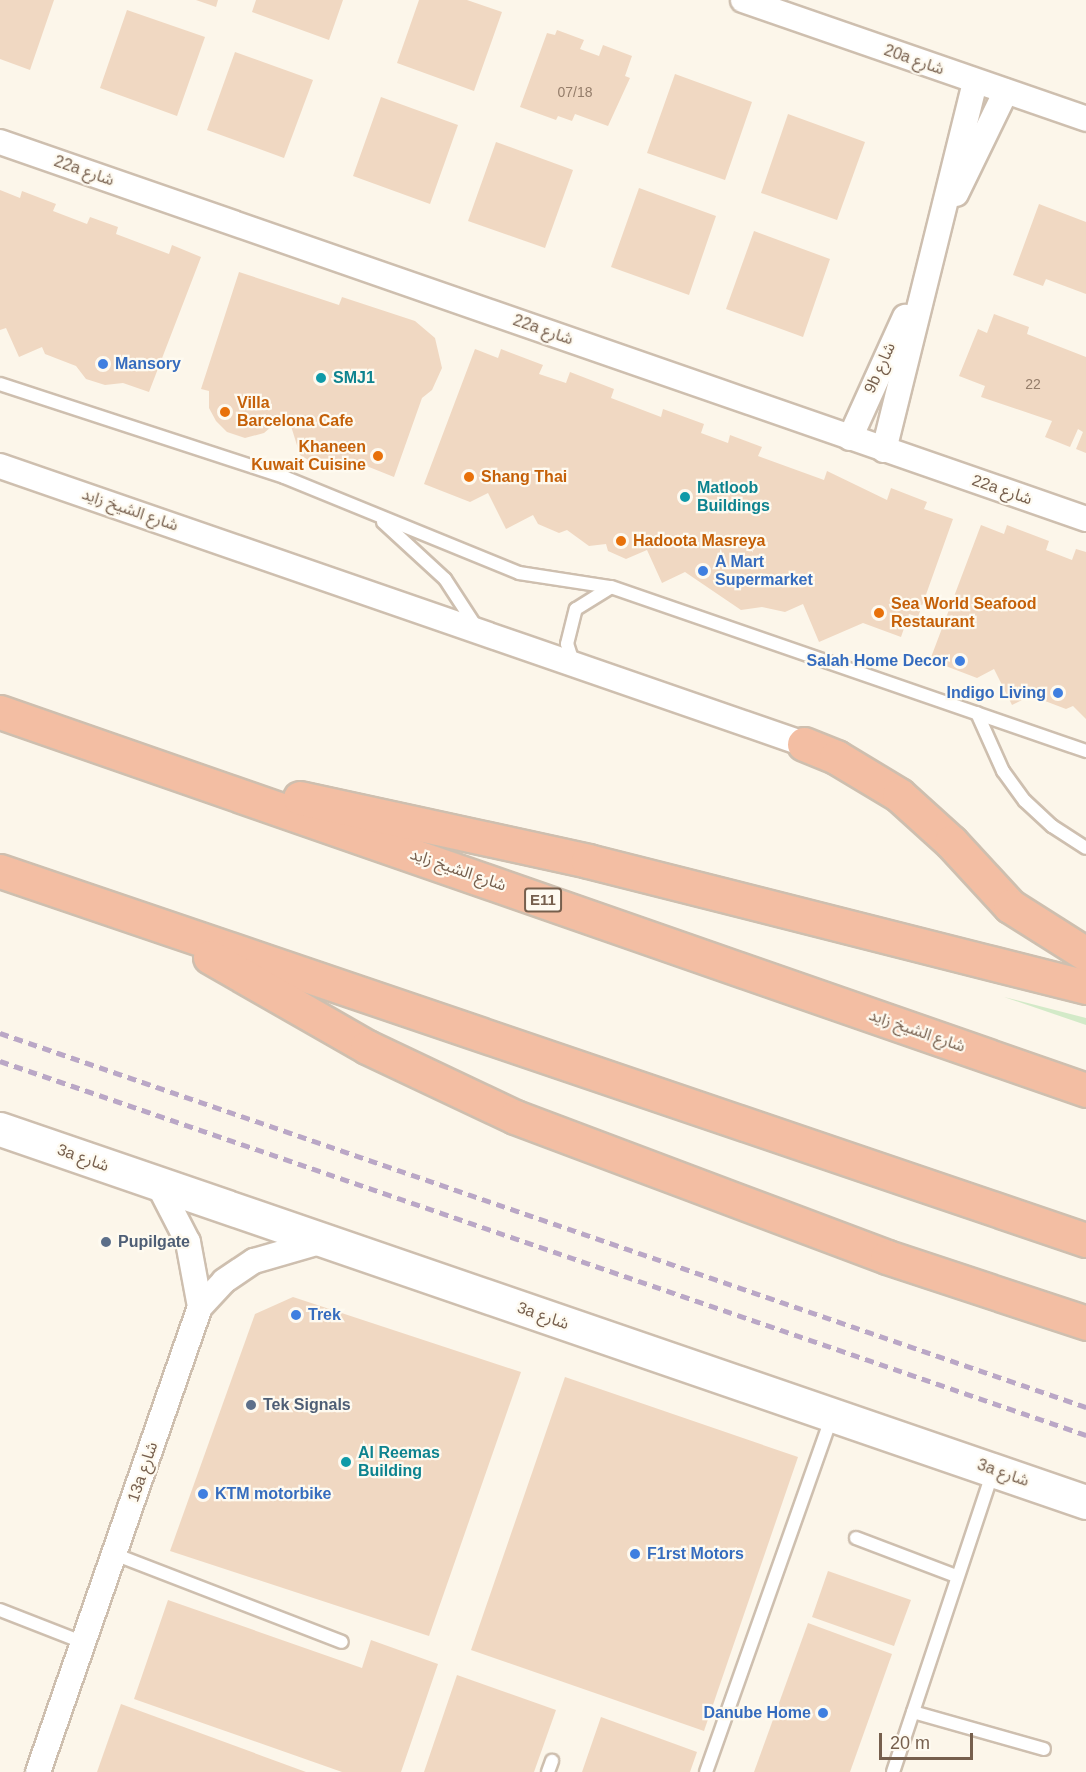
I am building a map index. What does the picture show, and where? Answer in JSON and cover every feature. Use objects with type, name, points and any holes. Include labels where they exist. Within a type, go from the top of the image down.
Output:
[{"type":"highway","name":"شارع الشيخ زايد","points":[[0,711],[1086,1090]]},
{"type":"highway","points":[[804,744],[836,757],[899,795],[943,834],[1010,906],[1086,954]]},
{"type":"highway","points":[[202,781],[508,842],[1086,987]]},
{"type":"highway","points":[[0,871],[1086,1240]]},
{"type":"highway","points":[[157,925],[367,1047],[515,1117],[887,1257],[1086,1323]]},
{"type":"street","name":"20a شارع","points":[[743,0],[1086,119]]},
{"type":"street","name":"9b شارع","points":[[884,450],[917,301],[946,209],[975,81]]},
{"type":"street","name":"9b شارع","points":[[946,209],[1006,91]]},
{"type":"street","name":"22a شارع","points":[[0,142],[1086,519]]},
{"type":"street","name":"9b شارع","points":[[850,438],[893,339],[917,301]]},
{"type":"street","name":"شارع الشيخ زايد","points":[[0,466],[477,628],[804,744]]},
{"type":"street","name":"3a شارع","points":[[0,1129],[1086,1502]]},
{"type":"street","points":[[158,1184],[188,1242],[200,1307]]},
{"type":"street","name":"13a شارع","points":[[38,1772],[200,1307],[224,1281],[254,1261],[323,1241]]},
{"type":"lane","points":[[0,384],[284,477],[519,573],[611,587],[1086,751]]},
{"type":"lane","points":[[376,516],[445,579],[477,628]]},
{"type":"lane","points":[[573,662],[567,644],[576,609],[611,587]]},
{"type":"lane","points":[[977,713],[1003,771],[1025,801],[1052,826],[1086,848]]},
{"type":"lane","points":[[706,1772],[832,1415]]},
{"type":"lane","points":[[893,1772],[956,1576],[993,1470]]},
{"type":"lane","points":[[856,1538],[956,1576]]},
{"type":"lane","points":[[114,1554],[342,1642]]},
{"type":"lane","points":[[0,1610],[82,1642]]},
{"type":"lane","points":[[913,1712],[1044,1749]]},
{"type":"green space","points":[[1004,997],[1086,1018],[1086,1025]]},
{"type":"building","points":[[0,0],[54,0],[30,70],[0,59]]},
{"type":"building","points":[[196,0],[218,0],[216,7]]},
{"type":"building","points":[[256,0],[343,0],[329,40],[252,12]]},
{"type":"building","points":[[419,0],[467,0],[502,12],[474,91],[397,63]]},
{"type":"building","points":[[127,10],[205,37],[177,116],[100,88]]},
{"type":"building","points":[[557,30],[584,40],[580,49],[599,56],[603,45],[632,56],[625,76],[630,78],[608,126],[575,114],[572,121],[558,116],[556,120],[520,107],[547,33],[555,35]]},
{"type":"building","points":[[235,52],[313,80],[284,158],[207,130]]},
{"type":"building","points":[[675,74],[752,102],[725,180],[647,153]]},
{"type":"building","points":[[381,97],[458,125],[430,204],[353,176]]},
{"type":"building","points":[[788,114],[865,142],[837,220],[761,193]]},
{"type":"building","points":[[496,142],[573,170],[545,248],[468,221]]},
{"type":"building","points":[[639,188],[716,216],[689,295],[611,267]]},
{"type":"building","points":[[0,190],[20,198],[22,191],[56,204],[53,211],[87,224],[90,217],[118,227],[116,234],[169,254],[172,245],[201,257],[149,392],[123,383],[105,385],[86,379],[76,366],[45,354],[42,347],[19,357],[6,328],[0,330]]},
{"type":"building","points":[[1039,204],[1086,222],[1086,294],[1046,279],[1043,286],[1013,275]]},
{"type":"building","points":[[754,231],[830,259],[803,337],[726,309]]},
{"type":"building","name":"SMJ1","points":[[239,272],[339,305],[342,297],[415,321],[435,338],[442,368],[432,390],[422,398],[394,477],[354,461],[318,466],[300,455],[291,426],[278,421],[264,433],[245,438],[227,432],[216,421],[209,408],[209,391],[201,389]]},
{"type":"building","points":[[994,314],[1029,327],[1027,334],[1086,357],[1086,453],[1076,449],[1083,432],[1078,429],[1070,447],[1045,437],[1052,421],[981,397],[985,386],[959,376],[978,329],[987,333]]},
{"type":"building","name":"Matloob Buildings","points":[[475,349],[498,358],[501,349],[543,365],[539,374],[566,383],[570,372],[614,389],[611,398],[661,417],[663,409],[704,424],[701,433],[728,443],[730,435],[762,447],[758,456],[824,480],[827,471],[887,500],[891,488],[927,502],[924,509],[953,519],[918,617],[909,614],[901,637],[863,623],[819,642],[803,604],[785,612],[762,607],[741,610],[685,572],[662,583],[647,550],[626,559],[608,551],[606,544],[589,546],[567,530],[559,533],[538,524],[533,515],[506,529],[488,493],[470,502],[424,484]]},
{"type":"building","points":[[981,525],[1004,534],[1007,525],[1049,541],[1046,550],[1072,560],[1076,549],[1086,552],[1086,719],[1073,706],[1066,709],[1045,701],[1040,691],[1012,705],[994,669],[977,678],[930,660]]},
{"type":"building","name":"Al Reemas Building","points":[[293,1297],[521,1372],[429,1636],[170,1551],[255,1314]]},
{"type":"building","name":"F1rst Motors","points":[[565,1377],[798,1457],[704,1731],[471,1650]]},
{"type":"building","points":[[828,1571],[911,1600],[894,1646],[812,1617]]},
{"type":"building","points":[[168,1600],[362,1668],[371,1640],[438,1664],[401,1772],[342,1772],[134,1699]]},
{"type":"building","name":"Danube Home","points":[[808,1623],[892,1654],[850,1772],[754,1772]]},
{"type":"building","points":[[457,1675],[556,1710],[534,1772],[424,1772]]},
{"type":"building","points":[[121,1704],[306,1772],[97,1772]]},
{"type":"building","points":[[601,1717],[697,1752],[690,1772],[582,1772]]},
{"type":"railway","points":[[0,1033],[1086,1407]]},
{"type":"railway","points":[[0,1061],[1086,1435]]},
{"type":"place","name":"Mansory","points":[[103,364]]},
{"type":"place","name":"SMJ1","points":[[321,378]]},
{"type":"place","name":"Villa Barcelona Cafe","points":[[225,412]]},
{"type":"place","name":"Khaneen Kuwait Cuisine","points":[[378,456]]},
{"type":"place","name":"Shang Thai","points":[[469,477]]},
{"type":"place","name":"Matloob Buildings","points":[[685,497]]},
{"type":"place","name":"Hadoota Masreya","points":[[621,541]]},
{"type":"place","name":"A Mart Supermarket","points":[[703,571]]},
{"type":"place","name":"Sea World Seafood Restaurant","points":[[879,613]]},
{"type":"place","name":"Salah Home Decor","points":[[960,661]]},
{"type":"place","name":"Indigo Living","points":[[1058,693]]},
{"type":"place","name":"Pupilgate","points":[[106,1242]]},
{"type":"place","name":"Trek","points":[[296,1315]]},
{"type":"place","name":"Tek Signals","points":[[251,1405]]},
{"type":"place","name":"Al Reemas Building","points":[[346,1462]]},
{"type":"place","name":"KTM motorbike","points":[[203,1494]]},
{"type":"place","name":"F1rst Motors","points":[[635,1554]]},
{"type":"place","name":"Danube Home","points":[[823,1713]]}]
